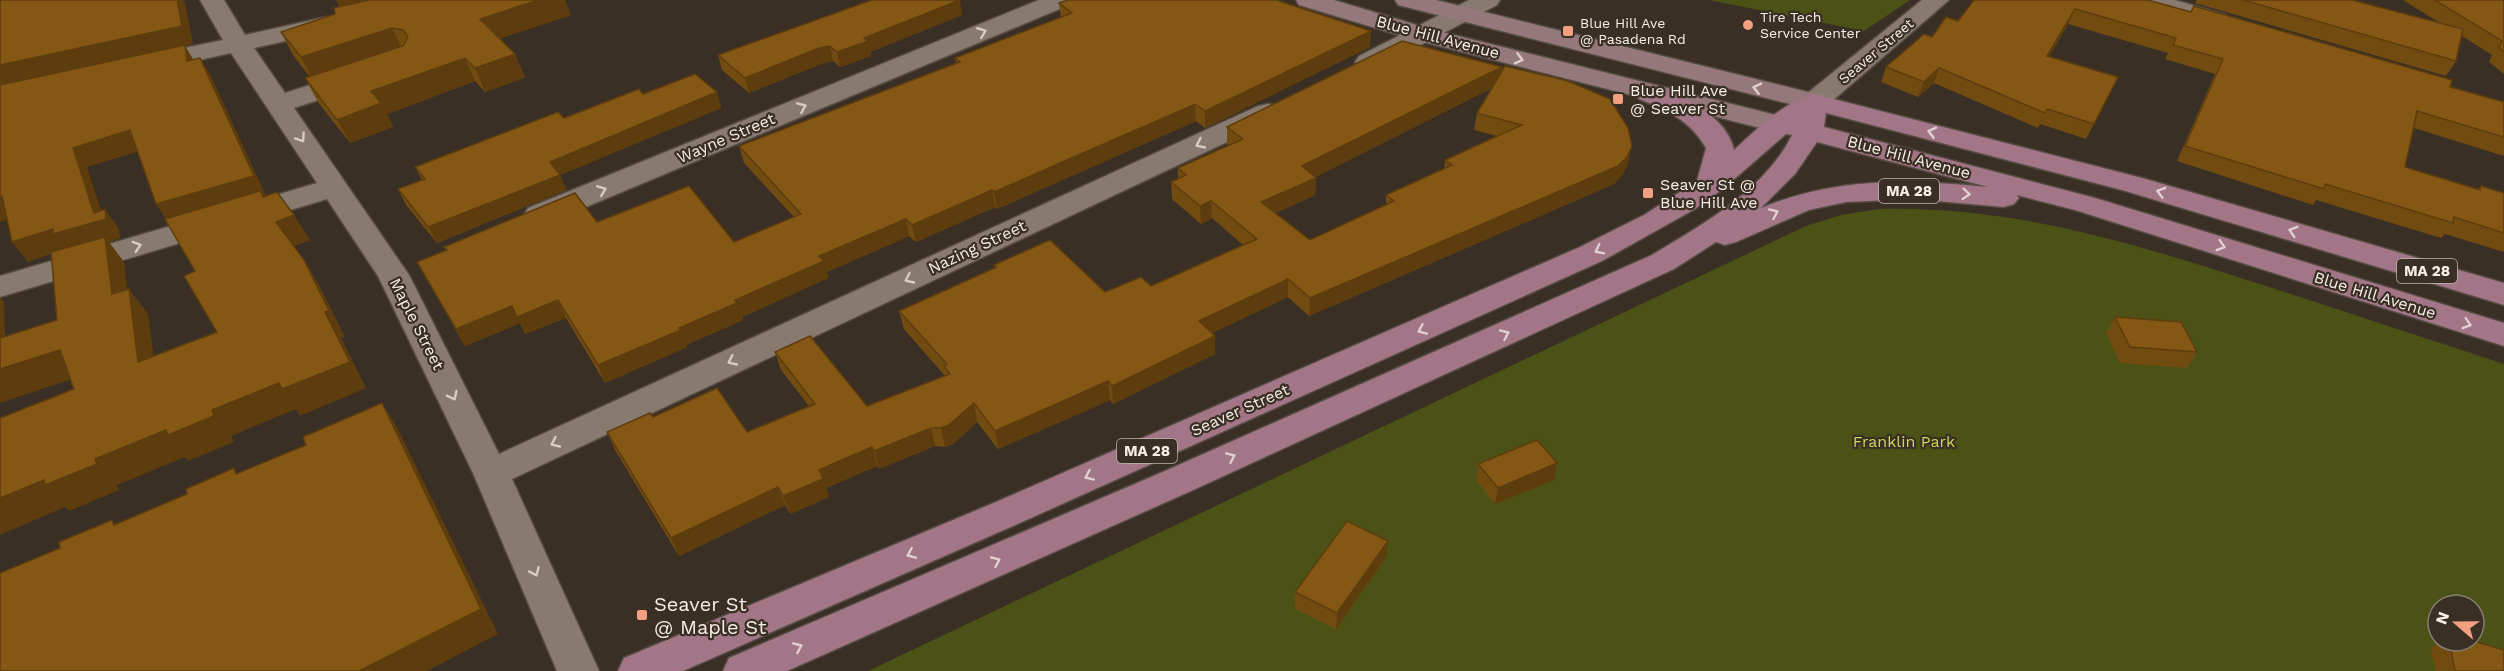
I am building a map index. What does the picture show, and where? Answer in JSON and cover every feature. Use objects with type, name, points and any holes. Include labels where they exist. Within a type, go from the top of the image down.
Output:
[{"type":"main road","name":"Blue Hill Avenue","points":[[1308,0],[1421,34],[1647,93],[1809,131],[2023,186],[2504,335]]},
{"type":"main road","name":"Blue Hill Avenue","points":[[1407,0],[2132,184],[2504,294]]},
{"type":"main road","points":[[1647,93],[1687,109],[1709,128],[1720,147],[1711,184]]},
{"type":"main road","name":"Seaver Street","points":[[639,671],[1546,276],[1651,223],[1711,184],[1789,115],[1814,102]]},
{"type":"main road","points":[[1663,262],[1709,232],[1771,183],[1791,162],[1809,131],[1814,102]]},
{"type":"main road","name":"MA 28","points":[[744,671],[1178,482],[1783,209],[1823,197],[1870,191],[1926,191],[2010,199],[2076,209],[2165,229]]},
{"type":"street","name":"Maple Street","points":[[212,0],[238,44],[334,188],[403,271],[578,671]]},
{"type":"street","name":"Wayne Street","points":[[511,227],[1060,0]]},
{"type":"street","points":[[1343,75],[1488,0]]},
{"type":"street","name":"Seaver Street","points":[[1814,102],[1937,0]]},
{"type":"street","points":[[2149,0],[2241,27]]},
{"type":"street","points":[[126,68],[350,20]]},
{"type":"street","points":[[279,104],[384,68]]},
{"type":"street","name":"Nazing Street","points":[[491,473],[1293,99]]},
{"type":"street","points":[[0,287],[334,188]]},
{"type":"green space","points":[[1709,0],[1910,0],[1864,31]]},
{"type":"green space","name":"Franklin Park","points":[[1879,209],[1980,214],[2028,221],[2123,242],[2170,256],[2504,364],[2504,671],[868,671],[1806,226],[1841,215]]},
{"type":"building","points":[[0,0],[177,0],[182,26],[0,65]]},
{"type":"building","points":[[369,0],[538,0],[480,19],[515,54],[475,68],[465,58],[371,91],[381,103],[337,120],[305,78],[403,46],[408,37],[403,30],[392,28],[301,57],[281,32],[335,14],[334,8]]},
{"type":"building","points":[[872,0],[960,0],[864,38],[868,41],[837,52],[830,46],[819,48],[745,78],[718,55]]},
{"type":"building","points":[[1068,0],[1276,0],[1371,31],[1205,111],[1195,104],[994,192],[992,190],[912,225],[906,219],[819,256],[824,261],[735,300],[737,303],[679,328],[681,330],[598,365],[558,300],[517,317],[512,306],[456,329],[417,262],[447,250],[444,247],[575,193],[597,222],[689,186],[734,242],[801,214],[739,146],[960,62],[955,58],[1072,13],[1059,3]]},
{"type":"building","points":[[1974,0],[2148,0],[2191,12],[2194,6],[2452,80],[2450,87],[2504,102],[2504,137],[2417,111],[2405,167],[2480,190],[2481,186],[2504,193],[2504,233],[2454,217],[2453,223],[2325,184],[2324,189],[2185,146],[2223,59],[2173,45],[2176,38],[2075,9],[2047,56],[2118,77],[2094,124],[2047,109],[2045,113],[1939,68],[1924,82],[1886,67],[1924,34],[1932,37],[1946,17],[1958,21]]},
{"type":"building","points":[[2243,0],[2352,0],[2463,29],[2456,61]]},
{"type":"building","points":[[2435,0],[2504,0],[2504,52],[2499,48],[2502,41]]},
{"type":"building","points":[[1402,41],[1502,67],[1302,166],[1316,178],[1261,202],[1310,240],[1394,201],[1386,195],[1452,165],[1445,160],[1522,125],[1477,113],[1505,66],[1568,81],[1610,99],[1628,128],[1632,146],[1627,157],[1618,166],[1310,298],[1288,279],[1199,321],[1215,336],[1112,386],[1108,381],[995,431],[974,403],[949,425],[931,428],[874,451],[872,447],[819,470],[823,479],[783,496],[778,487],[671,538],[607,432],[650,413],[653,417],[717,388],[747,432],[815,404],[775,352],[810,336],[867,406],[950,374],[944,366],[947,364],[899,311],[997,267],[994,265],[1050,240],[1105,292],[1141,277],[1151,286],[1257,239],[1211,201],[1200,206],[1171,182],[1186,175],[1178,168],[1243,139],[1227,127]]},
{"type":"building","points":[[185,45],[187,61],[200,58],[254,176],[156,204],[130,130],[73,148],[94,213],[105,209],[106,219],[53,234],[53,229],[12,242],[2,196],[0,197],[0,85]]},
{"type":"building","points":[[695,74],[717,92],[550,162],[560,175],[428,227],[398,189],[425,179],[415,167],[558,112],[564,118],[639,89],[643,94]]},
{"type":"building","points":[[260,191],[263,197],[277,192],[294,215],[276,222],[304,260],[329,311],[325,312],[350,362],[282,389],[279,383],[212,410],[214,416],[168,435],[166,430],[95,459],[97,464],[45,485],[44,480],[0,498],[0,418],[74,389],[60,350],[0,369],[0,338],[57,320],[51,252],[105,237],[112,294],[129,289],[138,362],[217,332],[184,276],[195,271],[165,219]]},
{"type":"building","points":[[2115,317],[2181,322],[2197,352],[2130,347]]},
{"type":"building","points":[[382,403],[481,609],[359,671],[0,671],[0,573],[60,548],[59,542],[112,520],[114,525],[187,494],[186,489],[234,468],[236,474],[306,445],[303,437]]},
{"type":"building","points":[[1537,440],[1557,463],[1498,488],[1478,464]]},
{"type":"building","points":[[1347,521],[1388,541],[1337,613],[1295,592]]},
{"type":"building","points":[[2486,645],[2504,650],[2504,671],[2455,671],[2451,653],[2486,653]]},
{"type":"place","name":"Tire Tech Service Center","points":[[1748,25]]},
{"type":"place","name":"Blue Hill Ave @ Pasadena Rd","points":[[1568,31]]},
{"type":"place","name":"Blue Hill Ave @ Seaver St","points":[[1618,99]]},
{"type":"place","name":"Seaver St @ Blue Hill Ave","points":[[1648,193]]},
{"type":"place","name":"Seaver St @ Maple St","points":[[642,615]]}]
